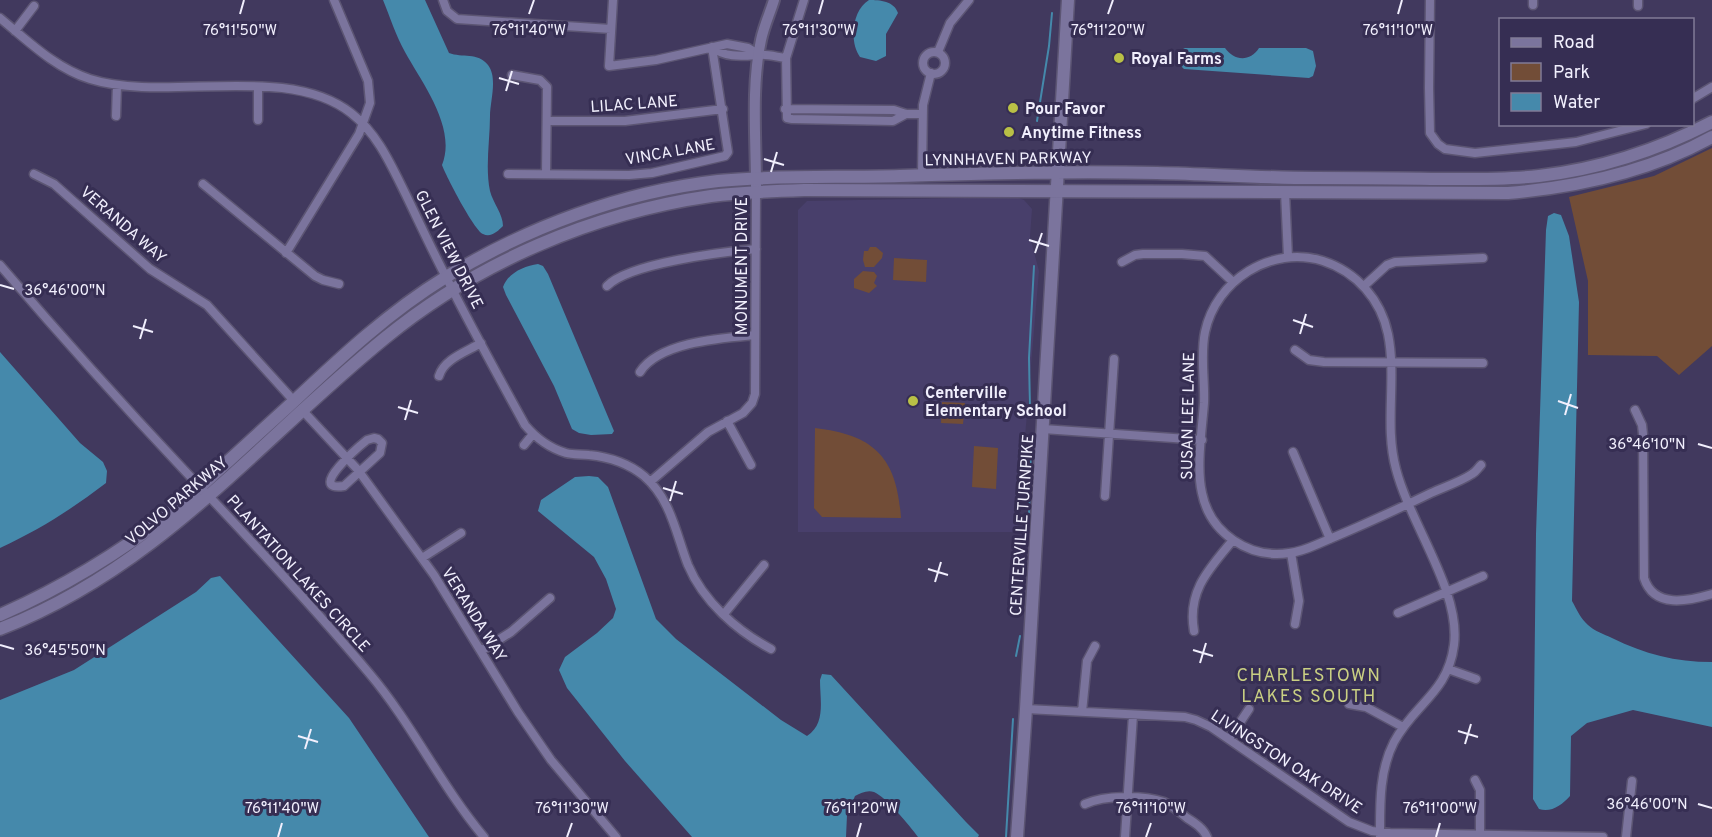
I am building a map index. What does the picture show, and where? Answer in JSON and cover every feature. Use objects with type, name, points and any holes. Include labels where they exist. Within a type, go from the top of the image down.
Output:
[{"type":"main road","name":"CENTERVILLE TURNPIKE","points":[[1017,837],[1068,0]]},
{"type":"main road","name":"LYNNHAVEN PARKWAY","points":[[342,357],[398,310],[446,278],[492,252],[536,231],[600,207],[691,185],[756,178],[1058,173],[1154,173],[1317,178],[1525,177],[1579,170],[1618,160],[1667,143],[1712,122]]},
{"type":"main road","name":"LYNNHAVEN PARKWAY","points":[[353,366],[407,321],[481,274],[529,249],[605,220],[684,201],[756,192],[805,190],[1508,192],[1562,187],[1639,168],[1712,137]]},
{"type":"main road","name":"VOLVO PARKWAY","points":[[0,615],[55,590],[109,558],[146,532],[342,357]]},
{"type":"main road","name":"VOLVO PARKWAY","points":[[0,629],[55,604],[118,568],[167,532],[353,366]]},
{"type":"street","points":[[286,253],[364,124],[370,103],[368,81],[334,0]]},
{"type":"street","points":[[443,0],[447,12],[457,19],[611,29]]},
{"type":"street","points":[[613,0],[609,66],[656,60],[727,44],[748,48],[758,54],[786,58]]},
{"type":"street","name":"MONUMENT DRIVE","points":[[650,482],[694,443],[748,409],[755,397],[756,78],[758,54],[774,0]]},
{"type":"street","points":[[804,0],[786,58],[785,109],[894,110],[906,114],[922,114]]},
{"type":"street","points":[[938,52],[950,23],[969,0]]},
{"type":"street","points":[[1430,0],[1430,133],[1445,149],[1474,153],[1576,142],[1638,126]]},
{"type":"street","points":[[15,31],[34,6]]},
{"type":"street","name":"GLEN VIEW DRIVE","points":[[0,18],[46,56],[90,79],[117,85],[287,88],[317,94],[342,106],[364,124],[387,156],[446,278],[525,425],[533,434],[554,448],[565,453],[609,458],[634,469],[650,482],[665,502],[694,578],[702,590],[741,629],[771,649]]},
{"type":"street","name":"VINCA LANE","points":[[508,174],[629,175],[726,156],[728,152],[723,109],[712,47]]},
{"type":"street","points":[[930,52],[938,52],[945,58],[945,65],[939,73],[931,74],[924,68],[923,60],[930,52]]},
{"type":"street","points":[[922,175],[922,114],[931,74]]},
{"type":"street","points":[[512,75],[540,80],[548,91],[546,174]]},
{"type":"street","points":[[116,116],[117,85]]},
{"type":"street","points":[[258,87],[258,120]]},
{"type":"street","points":[[1694,98],[1712,87]]},
{"type":"street","name":"LILAC LANE","points":[[547,121],[626,121],[723,109]]},
{"type":"street","name":"VERANDA WAY","points":[[34,174],[54,183],[150,269],[207,305],[294,401]]},
{"type":"street","points":[[203,184],[315,276],[339,284]]},
{"type":"street","points":[[1285,192],[1288,257],[1322,261],[1346,272],[1364,286],[1378,305],[1388,334],[1392,451],[1395,469],[1452,608],[1455,637],[1448,669],[1437,691],[1403,728],[1392,747],[1386,764],[1380,802],[1380,835]]},
{"type":"street","points":[[607,286],[619,276],[662,264],[698,256],[756,249]]},
{"type":"street","points":[[1122,262],[1135,255],[1143,254],[1199,254],[1210,260],[1233,282]]},
{"type":"street","name":"SUSAN LEE LANE","points":[[1288,257],[1267,261],[1233,282],[1216,304],[1206,328],[1203,353],[1205,387],[1200,474],[1203,497],[1217,525],[1233,540],[1254,551],[1276,554],[1291,553],[1330,539],[1408,504],[1472,474],[1480,465]]},
{"type":"street","points":[[1364,286],[1387,265],[1395,262],[1483,258]]},
{"type":"street","name":"PLANTATION LAKES CIRCLE","points":[[0,265],[314,610],[378,685],[407,722],[457,801],[484,837]]},
{"type":"street","points":[[640,372],[649,360],[672,349],[719,339],[755,335]]},
{"type":"street","points":[[439,376],[440,370],[447,362],[481,343]]},
{"type":"street","points":[[1295,350],[1303,357],[1313,361],[1483,363]]},
{"type":"street","points":[[1105,496],[1114,359]]},
{"type":"street","points":[[1635,410],[1642,425],[1643,434],[1644,578],[1646,585],[1654,595],[1666,600],[1693,599],[1712,594]]},
{"type":"street","name":"VERANDA WAY","points":[[303,411],[360,472],[422,558],[518,712],[553,763],[616,837]]},
{"type":"street","points":[[727,421],[751,465]]},
{"type":"street","points":[[1043,429],[1202,440]]},
{"type":"street","points":[[524,446],[533,434]]},
{"type":"street","points":[[378,439],[382,443],[380,453],[360,472],[344,486],[338,487],[332,481],[333,472],[347,458],[367,440],[378,439]]},
{"type":"street","points":[[1293,452],[1330,539]]},
{"type":"street","points":[[422,558],[461,533]]},
{"type":"street","points":[[1194,631],[1193,607],[1197,590],[1233,540]]},
{"type":"street","points":[[1291,553],[1299,601],[1295,624]]},
{"type":"street","points":[[724,614],[764,565]]},
{"type":"street","points":[[1398,613],[1483,576]]},
{"type":"street","points":[[481,651],[512,632],[550,598]]},
{"type":"street","points":[[1082,712],[1087,662],[1095,646]]},
{"type":"street","points":[[1448,669],[1476,679]]},
{"type":"street","points":[[1349,704],[1366,707],[1403,728]]},
{"type":"street","name":"LIVINGSTON OAK DRIVE","points":[[1026,709],[1185,717],[1196,720],[1229,739],[1349,822],[1380,835],[1480,834],[1603,837]]},
{"type":"street","points":[[1229,739],[1249,709]]},
{"type":"street","points":[[1125,837],[1133,715]]},
{"type":"street","points":[[1475,780],[1480,790],[1480,834]]},
{"type":"street","points":[[1626,837],[1632,781]]},
{"type":"street","points":[[1085,804],[1104,798],[1127,798],[1165,803],[1201,828],[1207,837]]},
{"type":"shaded area","name":"Centerville Elementary School","points":[[1016,197],[1024,200],[1032,209],[1030,237],[1039,271],[1017,532],[798,532],[798,210],[807,201]]},
{"type":"green space","points":[[1712,148],[1712,346],[1679,375],[1657,356],[1588,355],[1588,281],[1569,197],[1654,176]]},
{"type":"green space","points":[[870,247],[876,247],[883,253],[882,258],[874,267],[865,267],[864,251],[868,251]]},
{"type":"green space","points":[[894,258],[927,260],[926,282],[893,280]]},
{"type":"green space","points":[[863,271],[874,272],[877,276],[874,283],[877,286],[869,293],[854,288],[854,279]]},
{"type":"green space","points":[[942,402],[965,403],[963,424],[941,423]]},
{"type":"green space","points":[[815,428],[836,431],[853,437],[868,444],[879,453],[888,465],[894,480],[899,497],[901,518],[822,517],[814,508]]},
{"type":"green space","points":[[974,446],[998,448],[996,489],[972,487]]},
{"type":"water","points":[[383,0],[425,0],[449,53],[480,58],[491,70],[493,83],[488,173],[491,195],[503,226],[494,233],[483,234],[473,223],[442,165],[445,136],[436,106],[402,46]]},
{"type":"water","points":[[869,0],[890,4],[898,13],[886,34],[886,56],[876,61],[860,57],[854,43],[856,18],[863,5]]},
{"type":"water","points":[[1185,48],[1225,48],[1237,57],[1247,58],[1259,48],[1306,48],[1313,51],[1316,66],[1313,76],[1309,78],[1184,69],[1179,64],[1178,56]]},
{"type":"water","points":[[1554,213],[1561,215],[1569,236],[1579,302],[1572,601],[1590,627],[1624,644],[1673,659],[1712,662],[1712,727],[1633,710],[1587,723],[1571,736],[1570,796],[1556,807],[1543,810],[1539,809],[1533,799],[1536,534],[1546,230],[1548,216]]},
{"type":"water","points":[[538,264],[543,266],[548,274],[614,431],[612,434],[591,435],[572,429],[554,386],[506,295],[503,287],[513,274],[527,266]]},
{"type":"water","points":[[0,352],[80,443],[103,462],[107,471],[106,483],[93,493],[42,526],[0,548]]},
{"type":"water","points":[[575,477],[598,477],[608,487],[656,619],[676,639],[781,720],[807,736],[817,725],[821,711],[820,680],[822,674],[831,675],[979,835],[978,837],[918,837],[885,800],[869,791],[855,796],[847,815],[846,837],[692,837],[625,761],[567,688],[559,670],[565,657],[613,618],[616,609],[606,579],[594,557],[538,511],[541,500]]},
{"type":"water","points":[[220,576],[349,718],[429,837],[0,837],[0,700],[74,670],[196,592],[211,578]]},
{"type":"waterway","points":[[1037,121],[1052,13]]},
{"type":"waterway","points":[[1030,410],[1029,358],[1034,266]]},
{"type":"waterway","points":[[1017,612],[1024,532],[1029,515],[1031,447]]},
{"type":"waterway","points":[[1016,656],[1020,636]]},
{"type":"waterway","points":[[1006,837],[1013,719]]},
{"type":"place","name":"Royal Farms","points":[[1119,58]]},
{"type":"place","name":"Pour Favor","points":[[1013,108]]},
{"type":"place","name":"Anytime Fitness","points":[[1009,132]]},
{"type":"place","name":"Centerville Elementary School","points":[[913,401]]},
{"type":"district","name":"CHARLESTOWN LAKES SOUTH","points":[[1309,685]]}]
